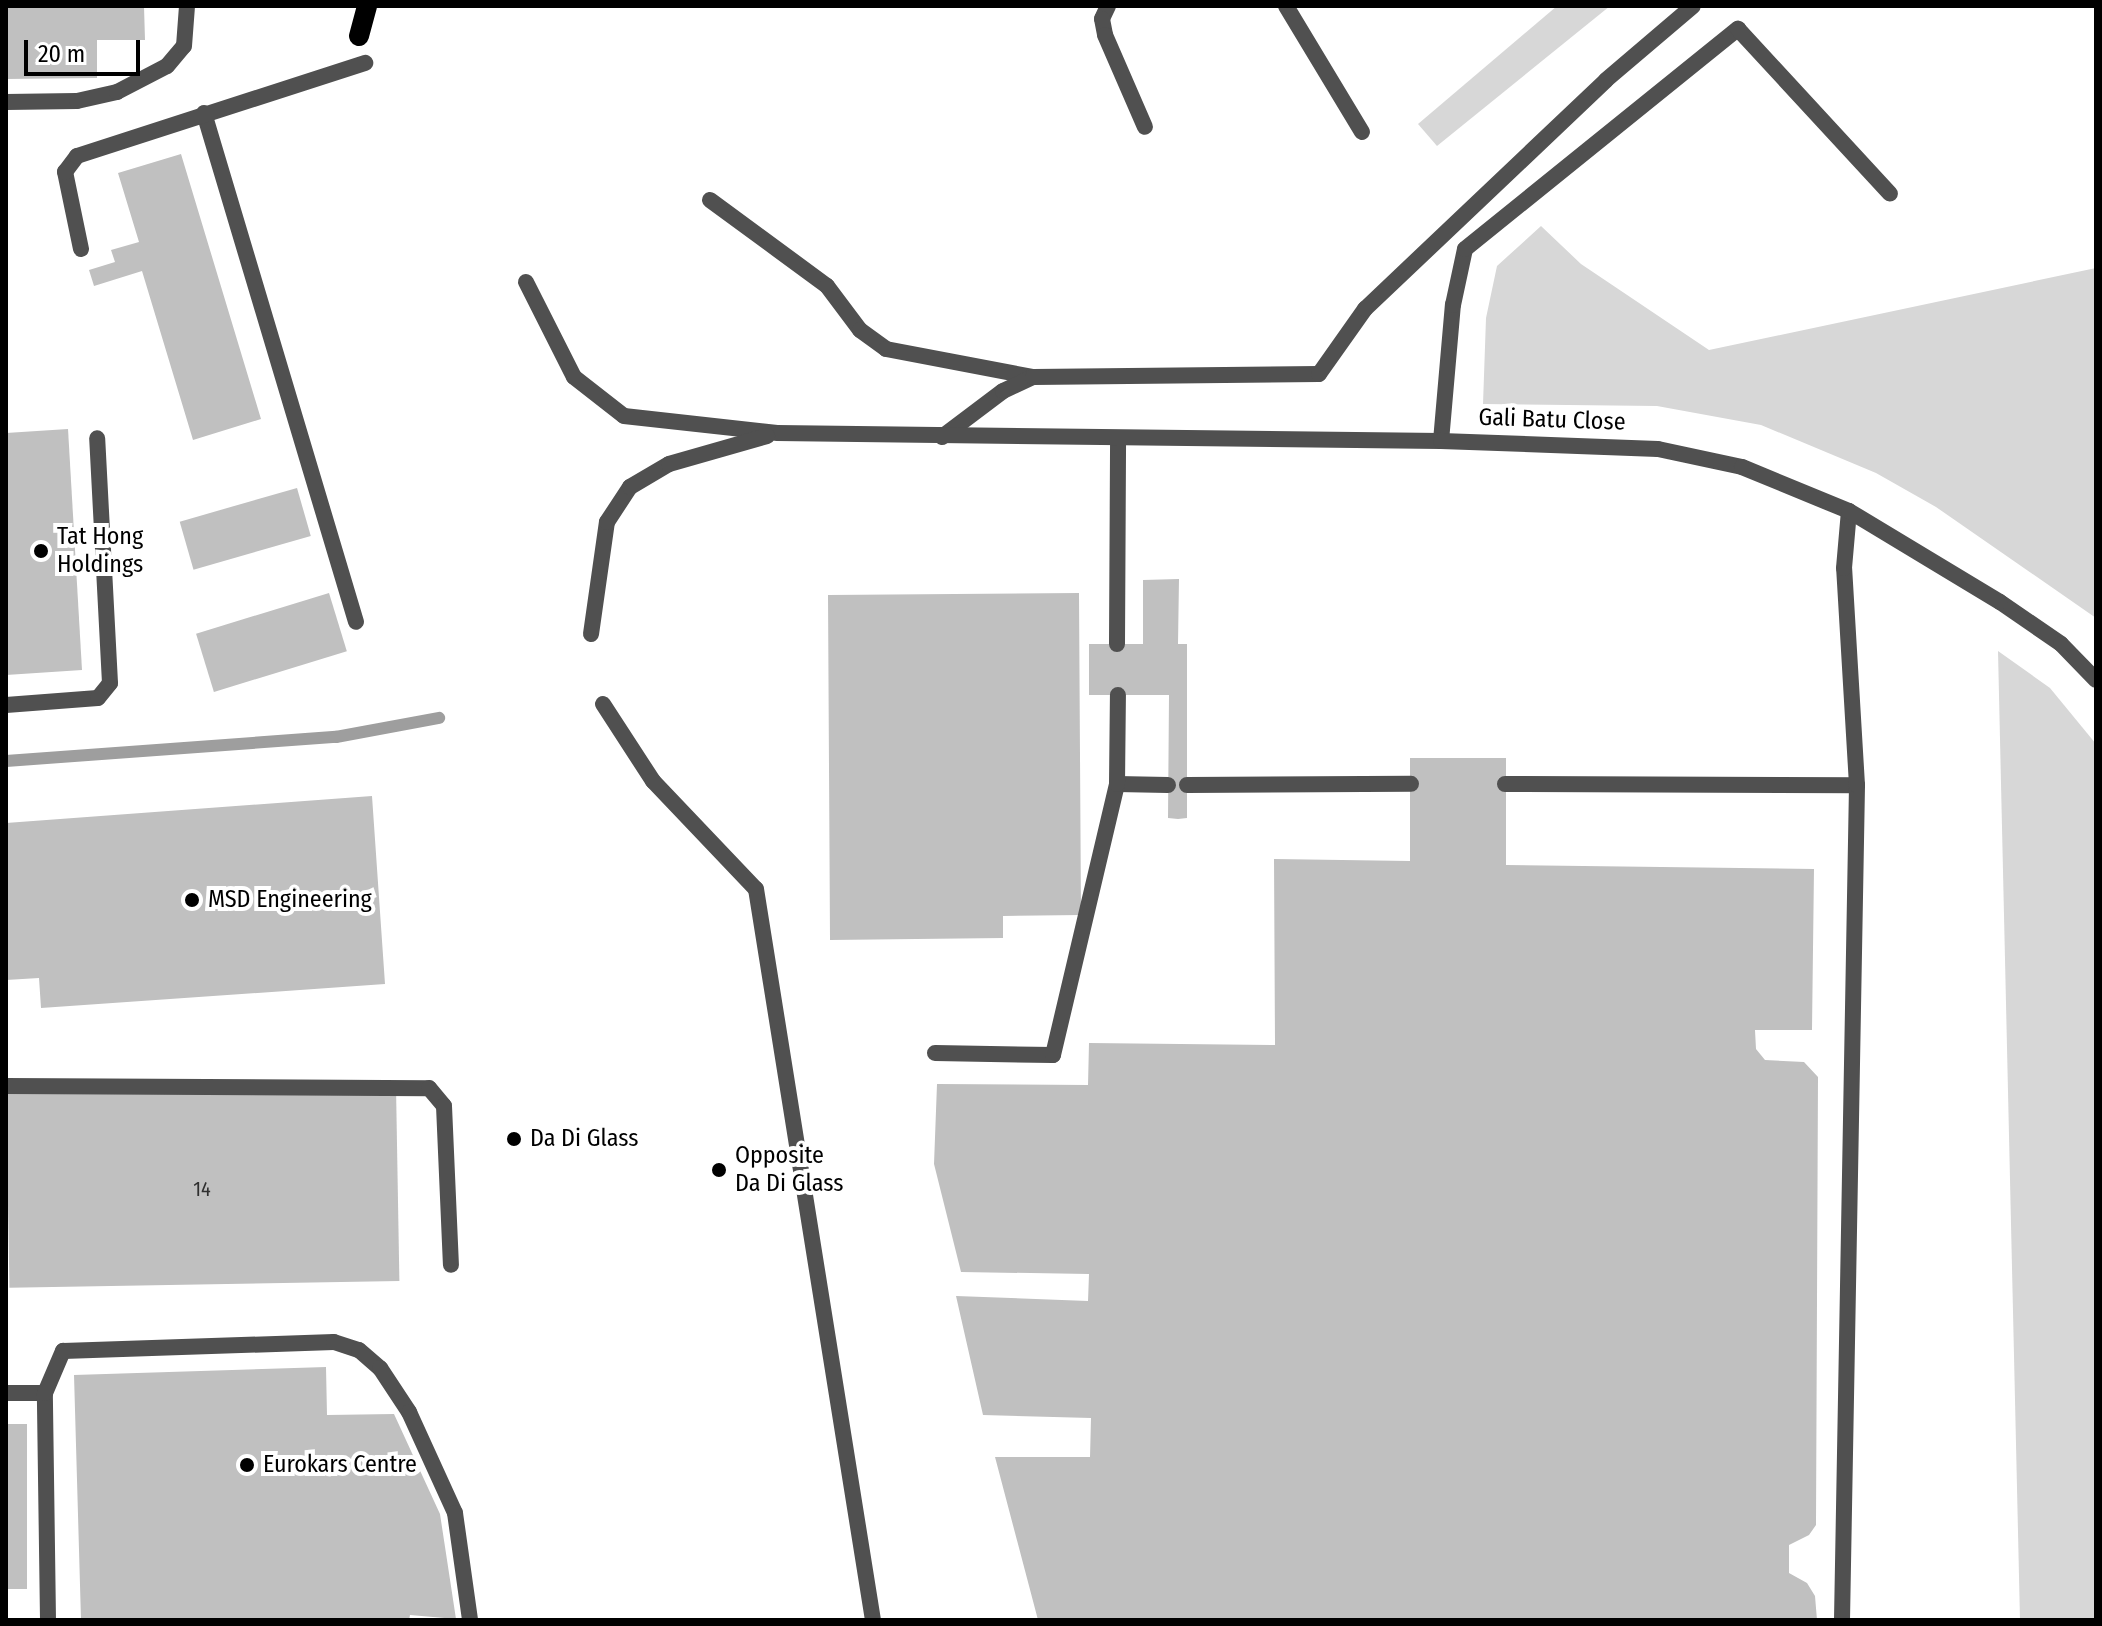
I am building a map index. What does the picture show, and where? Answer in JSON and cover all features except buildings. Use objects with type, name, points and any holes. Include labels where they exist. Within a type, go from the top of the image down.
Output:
[{"type":"main road","points":[[359,36],[367,6]]},
{"type":"street","points":[[6,102],[77,101],[117,92],[167,66],[184,46],[187,6]]},
{"type":"street","points":[[1108,6],[1102,19],[1105,35],[1145,127]]},
{"type":"street","points":[[1286,6],[1362,132]]},
{"type":"street","points":[[710,200],[827,286],[860,330],[886,349],[1033,377],[1319,374],[1365,309],[1606,80],[1693,6]]},
{"type":"street","points":[[1441,441],[1453,305],[1465,249],[1738,29],[1890,194]]},
{"type":"street","points":[[81,249],[65,172],[77,156],[365,63]]},
{"type":"street","points":[[204,113],[356,622]]},
{"type":"street","name":"Gali Batu Close","points":[[526,282],[574,377],[624,416],[777,433],[1441,441],[1658,449],[1742,467],[1849,511],[2000,602],[2061,644],[2096,680]]},
{"type":"street","points":[[942,437],[1003,391],[1033,377]]},
{"type":"street","name":"Gali Batu Close","points":[[591,634],[607,522],[630,487],[669,464],[777,433]]},
{"type":"street","points":[[6,705],[98,698],[110,683],[97,438]]},
{"type":"street","points":[[1117,644],[1118,438]]},
{"type":"street","points":[[1842,1620],[1857,785],[1844,568],[1849,511]]},
{"type":"street","points":[[935,1053],[1053,1055],[1117,784],[1118,695]]},
{"type":"street","points":[[603,704],[653,781],[756,889],[873,1620]]},
{"type":"street","points":[[1117,784],[1168,785]]},
{"type":"street","points":[[1187,785],[1411,784]]},
{"type":"street","points":[[1505,784],[1857,785]]},
{"type":"street","points":[[6,1086],[429,1088],[444,1106],[451,1265]]},
{"type":"street","points":[[48,1620],[45,1393],[63,1351],[334,1342],[359,1350],[380,1368],[409,1412],[455,1513],[470,1620]]},
{"type":"street","points":[[6,1393],[45,1393]]},
{"type":"shaded area","points":[[1557,6],[1610,6],[1437,146],[1418,124]]},
{"type":"shaded area","points":[[1541,226],[1581,264],[1709,350],[2096,268],[2096,618],[1936,507],[1876,473],[1761,425],[1657,406],[1483,404],[1486,318],[1497,266]]},
{"type":"shaded area","points":[[1998,651],[2050,688],[2096,744],[2096,1620],[2020,1620]]},
{"type":"waterway","points":[[6,761],[336,737],[439,718]]},
{"type":"place","name":"Tat Hong Holdings","points":[[41,551]]},
{"type":"place","name":"MSD Engineering","points":[[192,900]]},
{"type":"place","name":"Da Di Glass","points":[[514,1139]]},
{"type":"place","name":"Opposite Da Di Glass","points":[[719,1170]]},
{"type":"place","name":"Eurokars Centre","points":[[247,1465]]}]
